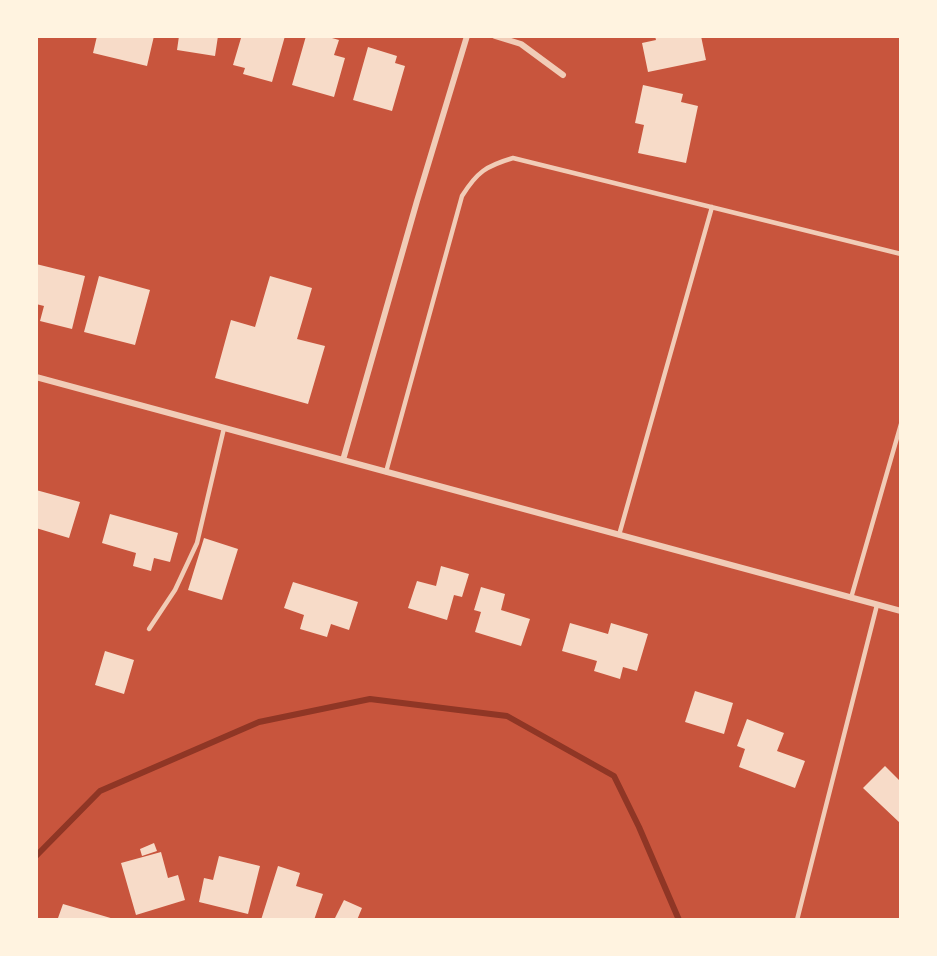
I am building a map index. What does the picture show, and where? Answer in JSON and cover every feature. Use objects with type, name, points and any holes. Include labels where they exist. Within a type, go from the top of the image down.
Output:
[{"type":"street","points":[[343,460],[467,36]]},
{"type":"street","points":[[495,36],[521,44],[563,75]]},
{"type":"street","points":[[36,377],[901,611]]},
{"type":"lane","points":[[386,472],[462,196],[471,181],[489,165],[513,158],[901,254]]},
{"type":"lane","points":[[619,535],[711,207]]},
{"type":"lane","points":[[851,598],[901,424]]},
{"type":"lane","points":[[149,628],[175,590],[197,543],[224,428]]},
{"type":"lane","points":[[797,920],[877,605]]},
{"type":"building","points":[[97,36],[154,36],[147,66],[93,53]]},
{"type":"building","points":[[179,36],[218,36],[215,56],[177,50]]},
{"type":"building","points":[[237,36],[285,36],[272,82],[243,74],[245,68],[233,65],[241,38]]},
{"type":"building","points":[[306,36],[325,36],[339,40],[334,55],[345,58],[334,97],[292,85]]},
{"type":"building","points":[[655,36],[701,36],[706,60],[648,72],[642,43],[656,40]]},
{"type":"building","points":[[368,47],[397,56],[395,63],[405,66],[392,111],[353,100]]},
{"type":"building","points":[[643,85],[683,94],[681,102],[698,106],[686,163],[638,153],[644,125],[635,123]]},
{"type":"building","points":[[36,264],[85,276],[72,329],[40,321],[44,306],[36,304]]},
{"type":"building","points":[[99,276],[150,290],[135,345],[84,332]]},
{"type":"building","points":[[270,276],[312,288],[297,339],[325,346],[308,404],[215,378],[231,320],[255,327]]},
{"type":"building","points":[[36,490],[80,502],[69,538],[36,528]]},
{"type":"building","points":[[110,514],[178,533],[170,562],[154,558],[151,571],[133,566],[136,553],[102,543]]},
{"type":"building","points":[[204,538],[238,549],[222,600],[188,590]]},
{"type":"building","points":[[441,566],[469,574],[462,597],[454,595],[447,620],[408,608],[417,581],[436,586]]},
{"type":"building","points":[[293,582],[358,602],[349,630],[331,624],[327,637],[300,629],[304,615],[284,608]]},
{"type":"building","points":[[481,587],[505,594],[501,610],[530,619],[521,646],[475,632],[481,612],[474,610]]},
{"type":"building","points":[[570,623],[608,634],[611,623],[648,634],[637,671],[623,667],[620,679],[594,671],[597,661],[562,651]]},
{"type":"building","points":[[105,651],[134,660],[124,694],[95,685]]},
{"type":"building","points":[[695,691],[733,703],[724,734],[685,722]]},
{"type":"building","points":[[747,719],[784,733],[777,751],[805,761],[795,788],[739,767],[745,749],[737,746]]},
{"type":"building","points":[[885,766],[901,782],[900,823],[863,788]]},
{"type":"building","points":[[154,843],[157,851],[142,856],[140,849]]},
{"type":"building","points":[[161,852],[168,878],[178,875],[185,900],[136,915],[121,863]]},
{"type":"building","points":[[219,856],[260,866],[248,914],[199,902],[204,878],[213,880]]},
{"type":"building","points":[[278,866],[300,873],[296,886],[323,894],[314,920],[261,920]]},
{"type":"building","points":[[344,900],[362,908],[357,920],[334,920]]},
{"type":"building","points":[[63,904],[114,919],[114,920],[58,918]]},
{"type":"waterway","points":[[36,856],[100,791],[259,722],[370,699],[507,716],[614,776],[639,827],[679,920]]}]
